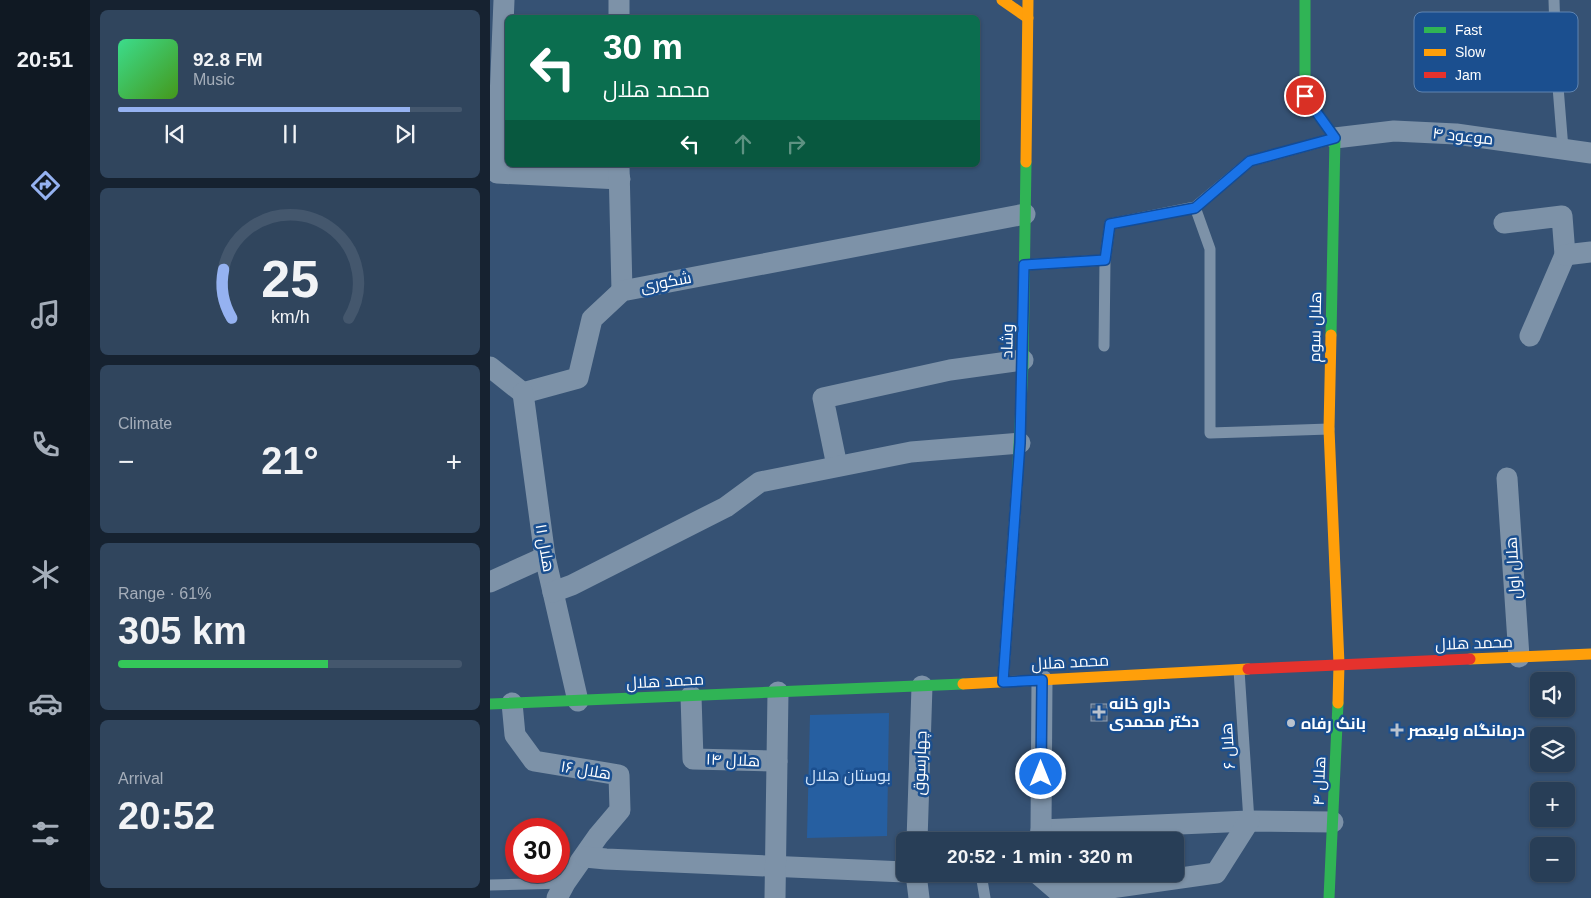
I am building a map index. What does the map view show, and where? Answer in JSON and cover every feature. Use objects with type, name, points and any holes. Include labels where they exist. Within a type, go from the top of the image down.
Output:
[{"type":"street","points":[[504,0],[496,173],[619,172],[622,291]]},
{"type":"street","points":[[619,0],[619,15]]},
{"type":"street","points":[[1002,0],[1028,18]]},
{"type":"street","name":"وشاد","points":[[1003,682],[1020,443],[1023,360],[1028,0]]},
{"type":"street","points":[[1305,0],[1305,96],[1335,138]]},
{"type":"street","name":"موعود ۴","points":[[1335,138],[1394,131],[1456,134],[1591,153]]},
{"type":"street","name":"هلال سوم","points":[[1335,138],[1329,429],[1339,664]]},
{"type":"street","name":"شکوری","points":[[523,393],[578,378],[592,319],[622,291],[1025,214]]},
{"type":"street","points":[[1504,224],[1562,216],[1565,255],[1530,336]]},
{"type":"street","points":[[1565,255],[1591,252]]},
{"type":"street","points":[[837,466],[823,398],[950,370],[1023,360]]},
{"type":"street","points":[[490,367],[523,393]]},
{"type":"street","name":"هلال ۱۱","points":[[523,393],[545,557],[578,701]]},
{"type":"street","points":[[553,592],[572,585],[726,506],[760,482],[911,452],[1020,443]]},
{"type":"street","name":"هلال اول","points":[[1507,478],[1519,657]]},
{"type":"street","points":[[490,582],[545,557]]},
{"type":"street","name":"محمد هلال","points":[[490,704],[922,686],[1339,664],[1591,654]]},
{"type":"street","name":"هلال ۴","points":[[1329,898],[1334,822],[1339,664]]},
{"type":"street","points":[[1040,832],[1042,680]]},
{"type":"street","name":"چهارسوق","points":[[917,832],[922,686]]},
{"type":"street","points":[[775,898],[778,692]]},
{"type":"street","name":"هلال ۱۴","points":[[691,696],[693,759],[777,761]]},
{"type":"street","name":"هلال ۱۶","points":[[512,703],[515,735],[534,761],[619,775],[620,810],[598,836],[561,891]]},
{"type":"street","points":[[1047,882],[1060,893],[1112,893],[1216,873],[1249,821]]},
{"type":"street","points":[[1096,832],[1249,821],[1334,822]]},
{"type":"street","points":[[585,857],[896,872]]},
{"type":"street","points":[[917,882],[919,898]]},
{"type":"lane","points":[[1558,92],[1563,149]]},
{"type":"lane","points":[[1104,346],[1105,260],[1110,224],[1195,208],[1250,161],[1335,138]]},
{"type":"lane","points":[[1195,208],[1210,248],[1210,433],[1329,429]]},
{"type":"lane","points":[[1024,265],[1105,260]]},
{"type":"lane","name":"هلال ۶","points":[[1239,670],[1249,821]]},
{"type":"lane","points":[[982,882],[985,898]]},
{"type":"lane","points":[[490,885],[561,891]]},
{"type":"green space","name":"بوستان هلال","points":[[889,713],[887,836],[807,838],[810,715]]},
{"type":"building","name":"دارو خانه دکتر محمدی","points":[[1091,704],[1107,704],[1107,721],[1091,721]]},
{"type":"traffic: fast","points":[[1305,0],[1305,96],[1335,138],[1331,335]]},
{"type":"traffic: fast","points":[[1017,485],[1023,364],[1026,162]]},
{"type":"traffic: fast","points":[[490,704],[963,684]]},
{"type":"traffic: fast","points":[[1329,898],[1338,703]]},
{"type":"traffic: slow","points":[[1002,0],[1028,18]]},
{"type":"traffic: slow","points":[[1026,162],[1028,0]]},
{"type":"traffic: slow","points":[[1331,335],[1329,429],[1339,664],[1338,703]]},
{"type":"traffic: slow","points":[[1003,682],[1017,485]]},
{"type":"traffic: slow","points":[[1470,659],[1591,654]]},
{"type":"traffic: slow","points":[[963,684],[1248,669]]},
{"type":"traffic: jam","points":[[1248,669],[1470,659]]},
{"type":"place","name":"دارو خانه دکتر محمدی","points":[[1099,712]]},
{"type":"place","name":"بانک رفاه","points":[[1291,723]]},
{"type":"place","name":"درمانگاه ولیعصر","points":[[1397,730]]},
{"type":"route","points":[[1041,774],[1042,680],[1003,682],[1020,443],[1024,265],[1105,260],[1110,224],[1195,208],[1250,161],[1335,138],[1305,96]]}]
